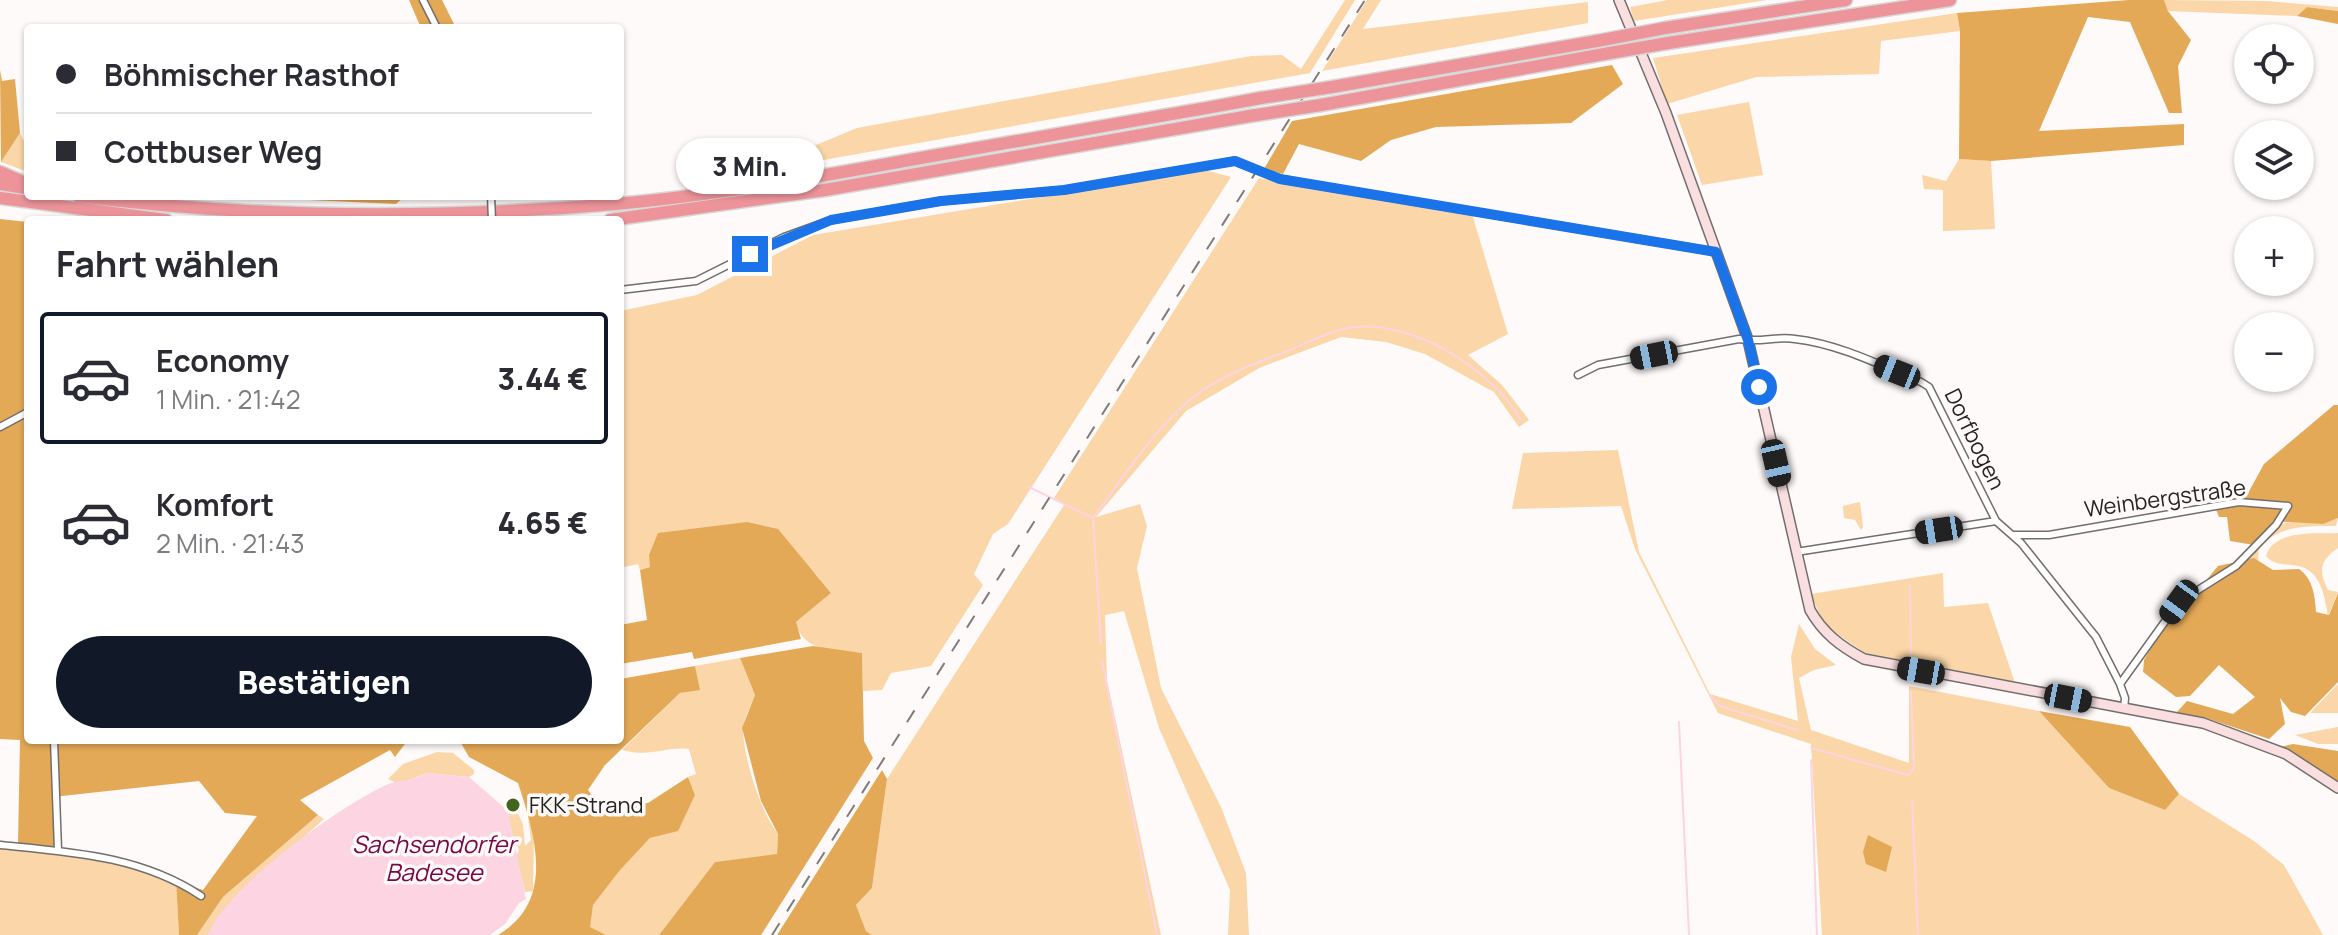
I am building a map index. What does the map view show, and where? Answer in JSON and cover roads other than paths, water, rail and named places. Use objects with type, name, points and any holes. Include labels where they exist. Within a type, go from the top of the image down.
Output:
[{"type":"highway","points":[[114,200],[325,216],[431,216],[618,204],[824,175],[1665,28],[1846,0]]},
{"type":"highway","points":[[624,218],[825,190],[1668,43],[1950,0]]},
{"type":"highway","points":[[0,172],[24,184]]},
{"type":"highway","points":[[0,184],[24,186]]},
{"type":"highway","points":[[0,200],[134,216]]},
{"type":"main road","points":[[1619,0],[1666,113],[1748,340],[1810,610],[1820,628],[1844,649],[1864,659],[2203,723],[2286,754],[2338,788]]},
{"type":"street","points":[[423,0],[435,24]]},
{"type":"street","points":[[624,290],[696,281],[784,237],[831,220],[941,201],[1064,190],[1235,161],[1280,179],[1716,252]]},
{"type":"street","name":"Dorfbogen","points":[[1578,375],[1598,365],[1739,339],[1755,343],[1790,338],[1828,344],[1929,387],[1996,521],[2013,535],[2096,637],[2120,684]]},
{"type":"street","points":[[0,427],[24,414]]},
{"type":"street","name":"Weinbergstraße","points":[[2013,535],[2049,535],[2239,502],[2288,506],[2276,525],[2236,566],[2179,602],[2120,684]]},
{"type":"street","points":[[1796,552],[1996,521]]},
{"type":"street","points":[[2120,684],[2125,698],[2124,709]]},
{"type":"street","points":[[54,744],[58,850]]},
{"type":"street","points":[[0,845],[58,850],[135,865],[177,880],[201,896]]},
{"type":"water","name":"Sachsendorfer Badesee","points":[[427,773],[469,777],[508,811],[526,899],[519,903],[505,924],[490,935],[208,935],[237,894],[314,829],[386,785]]},
{"type":"waterway","points":[[1093,518],[1147,445],[1194,396],[1242,369],[1345,329],[1377,327],[1426,340],[1449,352],[1491,383],[1521,420]]},
{"type":"waterway","points":[[1029,487],[1093,518],[1101,644]]},
{"type":"waterway","points":[[1910,585],[1911,654]]},
{"type":"waterway","points":[[1102,661],[1157,935]]},
{"type":"waterway","points":[[1811,748],[1908,775],[1914,768],[1911,691]]},
{"type":"waterway","points":[[1710,695],[1720,706],[1797,730]]},
{"type":"waterway","points":[[1679,722],[1689,935]]},
{"type":"waterway","points":[[1811,760],[1817,935]]},
{"type":"waterway","points":[[1912,801],[1918,935]]},
{"type":"railway","points":[[772,935],[1365,0]]},
{"type":"place","name":"FKK-Strand","points":[[513,805]]}]
